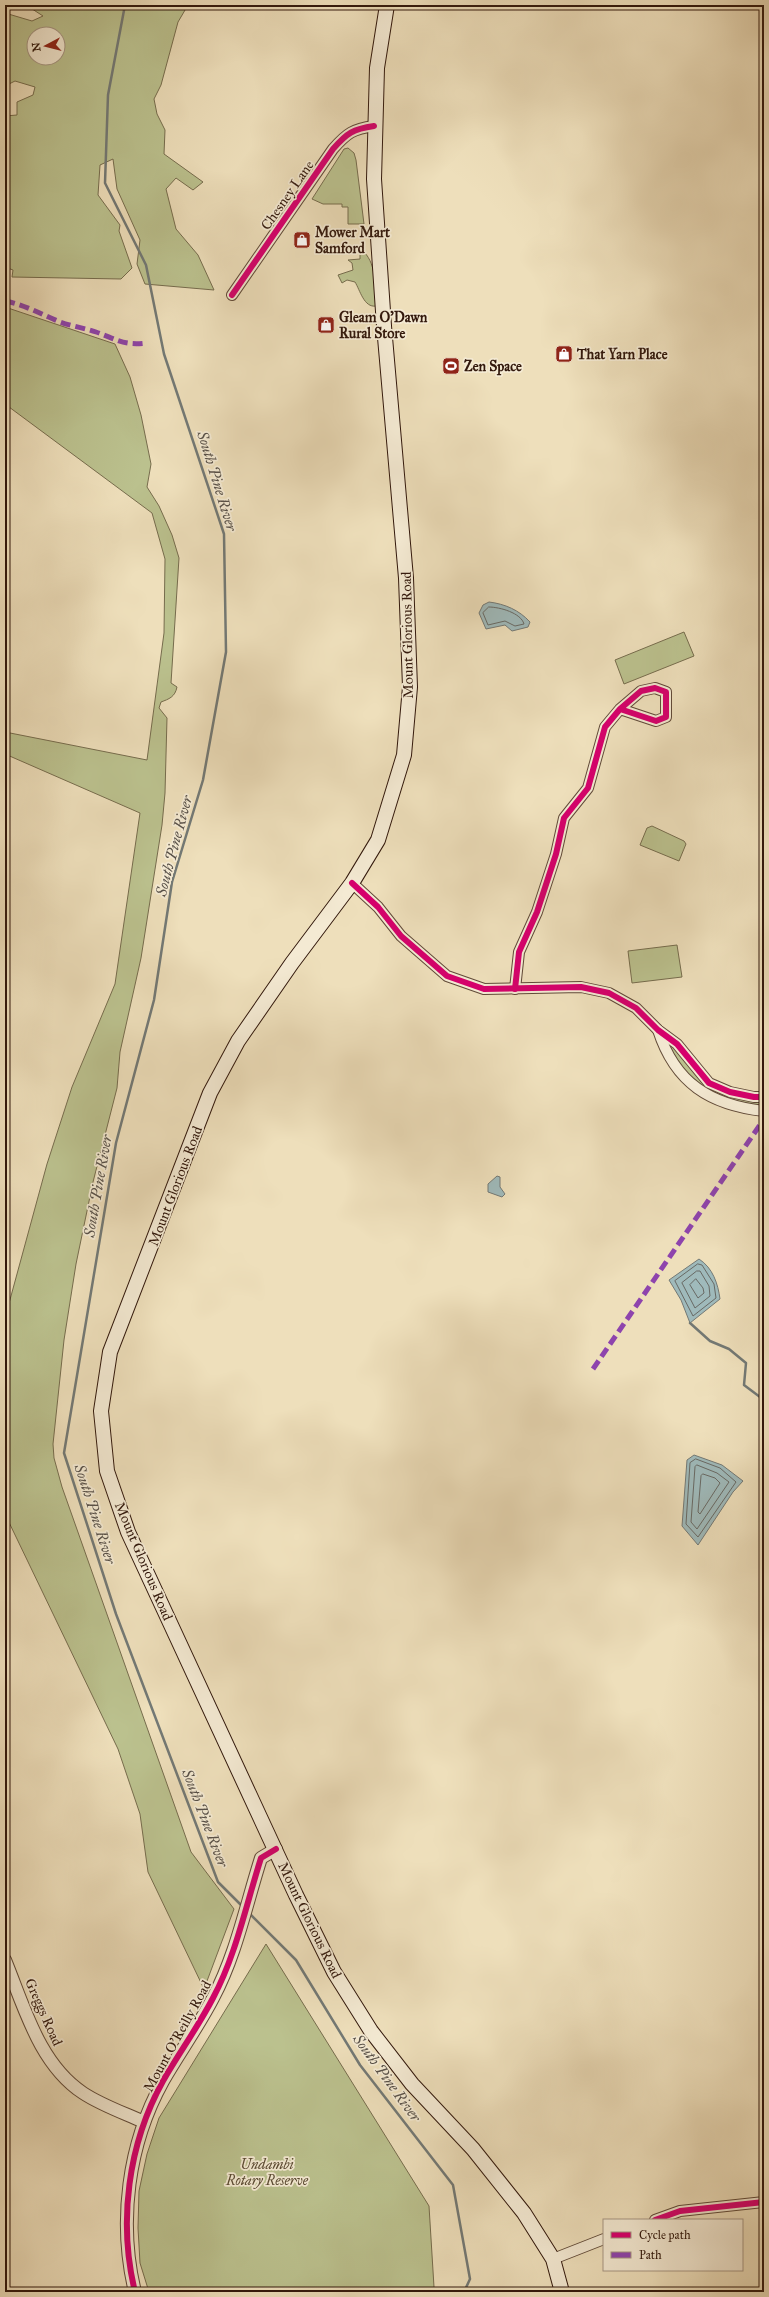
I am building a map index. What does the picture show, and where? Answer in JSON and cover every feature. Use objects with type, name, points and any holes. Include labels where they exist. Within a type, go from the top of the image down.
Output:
[{"type":"main road","name":"Mount Glorious Road","points":[[387,5],[377,68],[374,126],[374,179],[388,379],[406,578],[410,687],[404,755],[378,840],[352,883],[292,963],[238,1041],[210,1093],[110,1352],[101,1411],[107,1471],[128,1532],[334,1972],[372,2030],[412,2084],[473,2149],[524,2213],[553,2259],[562,2292]]},
{"type":"street","name":"Chesney Lane","points":[[232,295],[333,148],[348,133],[361,128],[374,126]]},
{"type":"street","points":[[515,989],[519,952],[539,905],[556,854],[564,818],[588,788],[605,727],[620,709],[641,691],[655,688],[666,692],[666,717],[656,721],[620,709]]},
{"type":"street","points":[[352,883],[378,907],[401,936],[447,976],[484,989],[581,987],[608,994],[636,1008],[658,1030],[677,1044],[709,1084],[754,1098],[764,1097]]},
{"type":"street","points":[[658,1030],[668,1057],[694,1086],[718,1101],[737,1107],[764,1111]]},
{"type":"street","points":[[737,1107],[741,1094]]},
{"type":"street","name":"Mount O'Reilly Road","points":[[135,2292],[129,2258],[128,2211],[132,2168],[144,2122],[163,2081],[213,1998],[229,1962],[261,1858],[276,1849]]},
{"type":"street","name":"Greggs Road","points":[[5,1960],[40,2042],[49,2059],[63,2076],[84,2094],[144,2122]]},
{"type":"street","points":[[658,2219],[680,2211],[764,2202]]},
{"type":"street","points":[[553,2259],[603,2240]]},
{"type":"green space","points":[[26,5],[188,5],[178,22],[161,85],[154,99],[157,114],[165,130],[164,154],[203,182],[193,190],[176,178],[166,189],[176,229],[198,255],[214,290],[145,284],[137,264],[140,240],[117,189],[113,159],[100,165],[98,195],[120,225],[119,231],[132,268],[121,279],[12,277],[13,270],[5,267],[5,116],[17,115],[17,102],[33,95],[35,87],[15,81],[5,86],[5,13],[32,21],[43,16]]},
{"type":"green space","points":[[348,148],[354,153],[356,160],[364,224],[348,224],[348,207],[342,207],[342,204],[323,204],[312,199],[344,149]]},
{"type":"green space","points":[[360,252],[364,252],[368,257],[373,270],[376,306],[372,306],[365,301],[355,282],[347,280],[342,283],[338,275],[353,270],[352,263],[348,260],[360,259]]},
{"type":"green space","points":[[5,307],[115,344],[130,377],[141,415],[151,464],[147,487],[159,506],[172,535],[179,558],[171,683],[177,687],[169,699],[161,702],[159,708],[167,718],[165,793],[162,825],[141,958],[120,1052],[117,1088],[93,1182],[76,1264],[64,1340],[53,1444],[54,1458],[62,1487],[191,1852],[234,1909],[204,1989],[148,1872],[140,1814],[118,1749],[5,1514],[5,1318],[47,1164],[72,1087],[115,984],[140,813],[5,754],[5,732],[147,760],[164,633],[165,559],[152,513],[5,404]]},
{"type":"green space","points":[[684,632],[694,656],[624,684],[615,660]]},
{"type":"green space","points":[[652,826],[684,841],[686,844],[679,861],[640,845],[647,828]]},
{"type":"green space","points":[[677,945],[682,977],[632,983],[628,951]]},
{"type":"green space","points":[[661,1039],[677,1044],[709,1083],[764,1097],[764,1111],[752,1109],[694,1086]]},
{"type":"green space","name":"Undambi Rotary Reserve","points":[[266,1944],[429,2206],[434,2287],[432,2292],[149,2292],[140,2263],[138,2228],[139,2191],[147,2154],[159,2118]]},
{"type":"water","points":[[489,602],[501,604],[516,611],[530,622],[528,627],[512,631],[505,625],[486,629],[479,613],[483,605]]},
{"type":"water","points":[[497,1176],[500,1177],[500,1187],[505,1194],[502,1197],[488,1192],[488,1184]]},
{"type":"water","points":[[699,1259],[708,1267],[714,1277],[720,1299],[690,1323],[681,1300],[669,1280]]},
{"type":"water","points":[[694,1455],[722,1465],[743,1481],[733,1492],[698,1545],[682,1526],[687,1460]]},
{"type":"waterway","name":"South Pine River","points":[[125,5],[108,95],[105,183],[146,265],[164,354],[224,534],[226,652],[203,780],[172,882],[154,1000],[116,1143],[64,1453],[116,1614],[218,1882],[242,1906]]},
{"type":"waterway","points":[[690,1323],[710,1341],[729,1349],[746,1363],[744,1385],[764,1400]]},
{"type":"waterway","name":"South Pine River","points":[[249,1913],[296,1960],[360,2065],[453,2185],[470,2279],[464,2292]]},
{"type":"marked path","points":[[5,301],[26,307],[60,322],[96,332],[126,343],[146,343]]},
{"type":"marked path","points":[[593,1369],[764,1119]]},
{"type":"cycle path","points":[[232,295],[333,149],[342,139],[355,130],[374,126]]},
{"type":"cycle path","points":[[515,989],[519,952],[537,912],[556,854],[564,818],[588,788],[605,727],[620,709],[641,691],[655,688],[666,692],[666,717],[656,721],[620,709]]},
{"type":"cycle path","points":[[352,883],[378,907],[401,936],[447,976],[484,989],[581,987],[609,993],[636,1008],[658,1030],[677,1044],[709,1083],[730,1092],[754,1097],[764,1097]]},
{"type":"cycle path","points":[[135,2292],[127,2238],[127,2211],[134,2157],[141,2131],[151,2105],[163,2081],[201,2019],[221,1982],[240,1930],[261,1858],[276,1849]]},
{"type":"cycle path","points":[[658,2219],[680,2211],[764,2202]]},
{"type":"place","name":"Mower Mart Samford","points":[[302,240]]},
{"type":"place","name":"Gleam O'Dawn Rural Store","points":[[326,325]]},
{"type":"place","name":"That Yarn Place","points":[[564,354]]},
{"type":"place","name":"Zen Space","points":[[451,366]]}]
